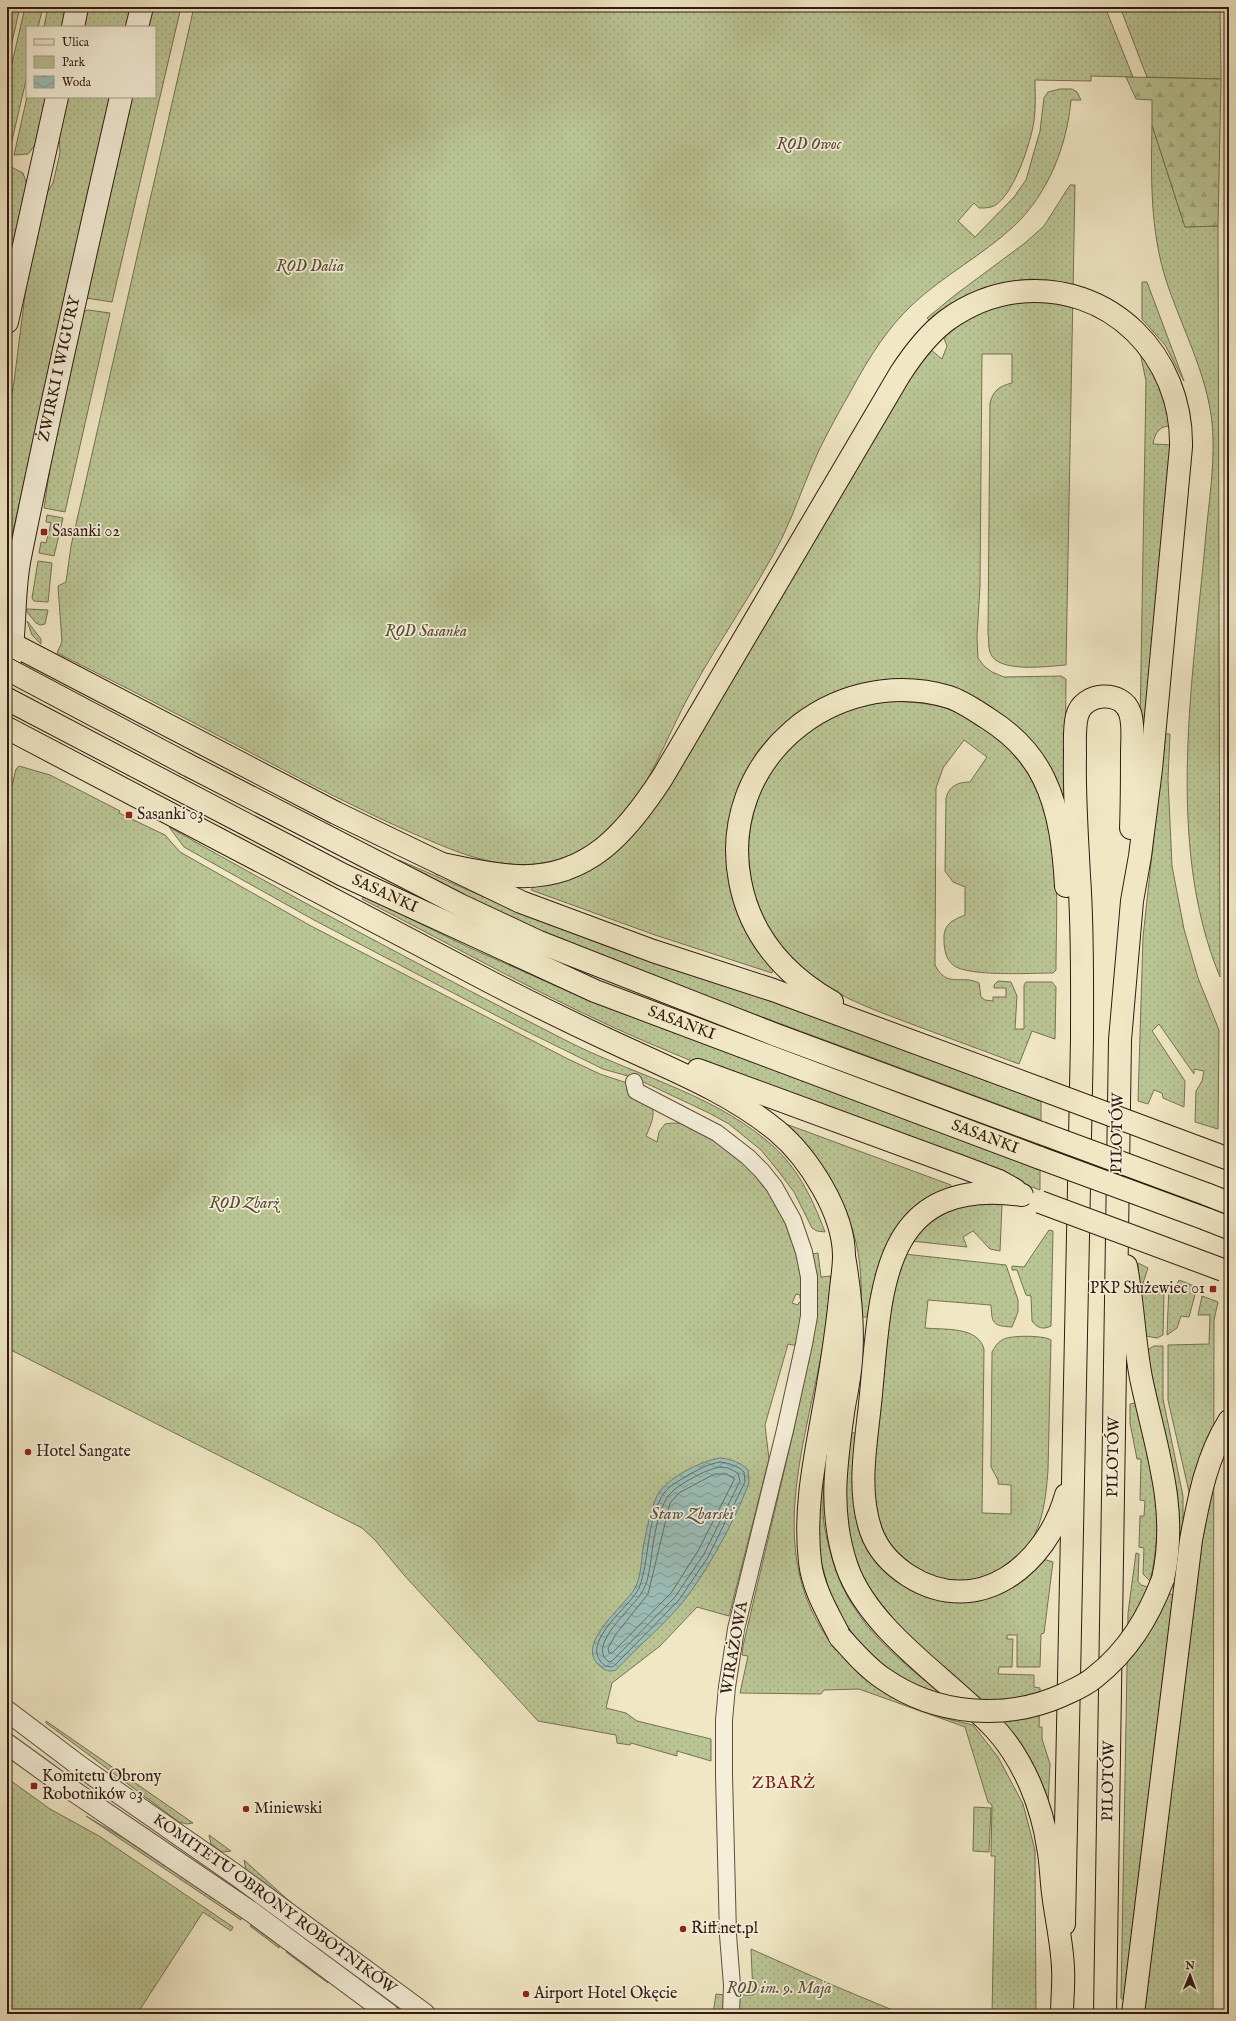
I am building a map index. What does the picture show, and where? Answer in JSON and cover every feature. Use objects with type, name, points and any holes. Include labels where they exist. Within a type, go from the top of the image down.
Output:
[{"type":"main road","points":[[73,26],[77,7]]},
{"type":"main road","points":[[137,26],[142,7]]},
{"type":"main road","points":[[7,322],[57,98]]},
{"type":"main road","name":"ŻWIRKI I WIGURY","points":[[7,673],[20,559],[72,312],[121,98]]},
{"type":"main road","points":[[442,864],[491,874],[516,876],[550,874],[574,866],[596,855],[626,829],[662,778],[852,453],[900,374],[922,344],[948,319],[971,306],[997,296],[1026,291],[1040,291],[1082,299],[1095,304],[1118,317],[1149,345],[1163,368],[1171,386],[1181,426],[1180,468],[1151,769],[1140,856],[1132,901]]},
{"type":"main road","points":[[10,643],[336,813],[521,902],[653,951],[773,990],[1229,1159]]},
{"type":"main road","name":"SASANKI","points":[[7,669],[186,764],[460,905],[539,942],[776,1035],[1229,1203]]},
{"type":"main road","points":[[905,1038],[828,1000],[806,985],[781,963],[759,935],[748,911],[741,887],[737,860],[739,828],[744,805],[752,783],[768,756],[790,733],[821,710],[855,696],[888,691],[919,692],[950,698],[979,712],[1003,728],[1014,738],[1035,764],[1044,779],[1055,809],[1059,829],[1065,874],[1071,977],[1082,1039]]},
{"type":"main road","points":[[1062,2014],[1082,1039],[1080,892],[1075,796],[1076,726],[1080,707],[1083,702],[1099,697],[1110,697],[1122,702],[1130,713],[1131,717],[1132,901]]},
{"type":"main road","name":"SASANKI","points":[[7,699],[343,875],[595,991],[1229,1228]]},
{"type":"main road","points":[[7,728],[489,981],[574,1024],[648,1058],[718,1093],[753,1114],[778,1133],[800,1156],[821,1185],[834,1210],[841,1234],[853,1322],[851,1362],[838,1447],[835,1512],[839,1541],[848,1569],[860,1593],[882,1623],[996,1730],[1012,1751],[1029,1780],[1043,1823],[1048,1847],[1063,1967]]},
{"type":"main road","name":"PILOTÓW","points":[[1105,2014],[1116,1216],[1120,1040],[1132,901]]},
{"type":"main road","points":[[648,1058],[685,1066],[746,1087],[979,1173],[999,1181],[1031,1198],[1229,1272]]},
{"type":"main road","points":[[1031,1198],[981,1192],[959,1196],[935,1206],[913,1222],[895,1250],[885,1282],[879,1310],[863,1476],[866,1509],[871,1532],[881,1551],[896,1568],[919,1582],[944,1591],[970,1592],[993,1586],[1010,1577],[1022,1567],[1045,1541],[1066,1497],[1072,1470]]},
{"type":"main road","points":[[844,1256],[835,1344],[810,1486],[808,1527],[810,1564],[817,1590],[840,1637],[862,1661],[883,1679],[918,1697],[936,1704],[969,1710],[1016,1710],[1036,1705],[1069,1693],[1094,1679],[1108,1667],[1141,1626],[1156,1598],[1163,1579],[1169,1534],[1167,1498],[1141,1378],[1130,1285],[1116,1216]]},
{"type":"main road","points":[[1133,2014],[1191,1540],[1201,1488],[1209,1463],[1229,1421]]},
{"type":"street","name":"WIRAŻOWA","points":[[634,1082],[636,1091],[717,1133],[748,1157],[762,1171],[781,1197],[793,1220],[804,1252],[810,1290],[809,1316],[796,1386],[736,1629],[730,1661],[724,1720],[724,1775],[728,1935],[732,1985],[731,2014]]},
{"type":"street","name":"KOMITETU OBRONY ROBOTNIKÓW","points":[[7,1711],[81,1767],[229,1870],[425,2014]]},
{"type":"street","name":"KOMITETU OBRONY ROBOTNIKÓW","points":[[7,1744],[253,1913],[389,2014]]},
{"type":"green space","points":[[7,7],[20,7],[7,64]]},
{"type":"green space","points":[[25,7],[43,7],[38,26],[26,26],[26,80],[7,162],[7,85]]},
{"type":"green space","points":[[48,7],[67,7],[62,26],[44,26]]},
{"type":"green space","points":[[86,7],[132,7],[127,26],[82,26]]},
{"type":"green space","points":[[152,7],[181,7],[112,302],[86,298],[130,98],[156,98],[156,26],[147,26]]},
{"type":"green space","points":[[194,7],[1105,7],[1133,77],[1091,76],[1091,81],[1035,80],[1034,121],[1029,142],[1015,180],[1001,200],[994,206],[979,208],[974,203],[958,221],[975,237],[1014,197],[1026,180],[1040,131],[1044,98],[1048,92],[1060,89],[1072,89],[1077,92],[1081,100],[1071,100],[1069,117],[1060,152],[1046,184],[1037,199],[1014,226],[913,304],[895,323],[879,344],[858,378],[820,448],[782,538],[749,596],[713,653],[637,797],[612,828],[602,837],[578,852],[538,864],[510,864],[480,859],[460,853],[387,822],[316,787],[155,702],[57,653],[62,642],[58,586],[66,582],[71,546]]},
{"type":"green space","points":[[1120,7],[1220,7],[1221,79],[1147,77]]},
{"type":"green space","points":[[1126,77],[1221,79],[1218,226],[1185,227],[1152,125],[1152,100],[1136,99]]},
{"type":"green space","points":[[27,98],[46,98],[35,145],[28,154],[14,155]]},
{"type":"green space","points":[[66,98],[111,98],[7,558],[7,419],[14,382],[30,255],[43,199],[53,183],[60,153],[59,134]]},
{"type":"green space","points":[[1152,125],[1185,227],[1218,226],[1220,977],[1203,925],[1192,870],[1188,814],[1190,700],[1212,474],[1213,438],[1208,397],[1196,358],[1166,280],[1157,242],[1153,203]]},
{"type":"green space","points":[[11,167],[23,173],[27,185],[7,269],[7,183]]},
{"type":"green space","points":[[1070,185],[1075,185],[1066,665],[1036,667],[1012,666],[994,659],[989,648],[990,403],[997,390],[1012,383],[1012,354],[982,354],[980,586],[977,637],[978,658],[984,666],[992,672],[1004,677],[1061,676],[1066,679],[1065,795],[1061,795],[1030,748],[1012,725],[991,707],[969,695],[946,686],[922,681],[897,680],[872,682],[848,688],[825,697],[787,722],[740,788],[733,806],[727,842],[729,882],[747,928],[773,970],[772,973],[655,935],[531,890],[533,887],[565,879],[596,866],[615,853],[636,831],[891,405],[930,349],[942,359],[947,346],[943,336],[962,321],[984,311],[1031,301],[1035,279],[1020,280],[992,286],[966,297],[929,320],[927,318],[955,295],[1025,243],[1044,226]]},
{"type":"green space","points":[[1142,282],[1147,282],[1184,381],[1165,345],[1142,319]]},
{"type":"green space","points":[[88,310],[110,313],[65,512],[44,508],[56,428],[84,311]]},
{"type":"green space","points":[[1141,349],[1153,364],[1173,426],[1161,428],[1155,436],[1153,444],[1174,445],[1147,726],[1140,726],[1146,381],[1141,357]]},
{"type":"green space","points":[[47,515],[63,518],[54,556],[39,553],[41,542],[46,543],[51,523],[46,522]]},
{"type":"green space","points":[[38,561],[52,563],[48,602],[34,601],[32,598]]},
{"type":"green space","points":[[27,609],[48,610],[45,624],[40,625],[36,623],[27,612]]},
{"type":"green space","points":[[27,621],[41,639],[41,644],[32,635]]},
{"type":"green space","points":[[894,701],[912,702],[942,707],[962,714],[980,724],[1011,751],[1035,786],[1043,805],[1049,825],[1055,861],[1057,897],[1056,970],[1053,973],[1001,974],[972,971],[960,969],[953,965],[947,957],[944,947],[945,930],[952,921],[965,915],[965,887],[953,882],[945,871],[946,798],[949,790],[958,784],[970,782],[987,757],[964,740],[943,768],[936,788],[935,965],[944,977],[979,983],[981,997],[985,1000],[993,1001],[993,997],[1006,997],[1006,988],[994,988],[994,985],[998,981],[1011,982],[1017,996],[1015,1029],[1024,1029],[1024,985],[1026,982],[1052,982],[1056,987],[1055,1039],[1032,1031],[1019,1064],[867,1007],[837,993],[810,975],[797,964],[772,933],[756,898],[749,862],[751,826],[761,791],[780,760],[807,733],[841,712],[861,706]]},
{"type":"green space","points":[[1165,734],[1170,734],[1168,779],[1172,866],[1184,929],[1198,978],[1219,1030],[1218,1129],[1195,1122],[1196,1091],[1202,1081],[1204,1071],[1194,1069],[1194,1074],[1159,1024],[1152,1031],[1185,1081],[1184,1107],[1163,1098],[1162,1093],[1154,1090],[1148,1104],[1138,1101],[1143,937]]},
{"type":"green space","name":"ROD Zbarż","points":[[19,766],[50,775],[120,811],[119,813],[165,835],[180,852],[311,926],[568,1059],[600,1074],[630,1084],[627,1091],[644,1099],[652,1108],[652,1119],[646,1136],[657,1142],[659,1132],[665,1124],[679,1123],[690,1126],[736,1154],[764,1186],[783,1216],[795,1247],[799,1263],[804,1299],[800,1299],[800,1295],[796,1294],[792,1303],[798,1305],[799,1302],[804,1305],[798,1346],[788,1344],[765,1425],[769,1459],[729,1616],[697,1607],[660,1646],[612,1683],[606,1708],[626,1713],[637,1721],[711,1739],[711,1761],[677,1751],[677,1756],[631,1743],[630,1745],[617,1743],[616,1735],[538,1721],[404,1575],[375,1540],[362,1528],[7,1348],[7,806],[16,769]]},
{"type":"green space","points":[[169,827],[316,909],[565,1040],[694,1096],[743,1123],[777,1149],[794,1170],[815,1206],[825,1232],[817,1231],[812,1228],[794,1192],[779,1172],[761,1150],[729,1124],[635,1078],[603,1069],[522,1029],[314,920],[184,847]]},
{"type":"green space","points":[[399,860],[530,917],[609,947],[792,1008],[1041,1101],[1041,1120],[711,998],[560,939],[492,909],[398,862]]},
{"type":"green space","points":[[364,896],[468,947],[554,985],[1040,1169],[1040,1190],[747,1083],[614,1028],[505,974],[362,899]]},
{"type":"green space","points":[[786,1124],[951,1185],[950,1189],[929,1199],[912,1211],[899,1225],[890,1240],[883,1257],[870,1317],[862,1317],[861,1276],[857,1245],[843,1204],[818,1161]]},
{"type":"green space","points":[[972,1204],[1002,1204],[1000,1251],[990,1249],[973,1231],[963,1237],[967,1247],[911,1241],[938,1217],[945,1213]]},
{"type":"green space","points":[[1049,1230],[1053,1231],[1051,1326],[1043,1328],[1038,1327],[1032,1321],[1031,1296],[1026,1295],[1017,1270],[1012,1270],[1012,1266],[1024,1267]]},
{"type":"green space","points":[[818,1253],[821,1277],[831,1276],[824,1339],[798,1471],[794,1510],[795,1547],[802,1584],[816,1620],[840,1654],[854,1669],[884,1692],[917,1709],[973,1725],[998,1757],[1023,1804],[1035,1850],[1036,2014],[992,2014],[995,1856],[991,1856],[992,1805],[988,1802],[965,1727],[859,1689],[824,1690],[821,1694],[740,1693],[748,1656],[742,1655],[743,1646],[794,1429],[817,1315],[817,1294],[811,1254]]},
{"type":"green space","points":[[904,1254],[1006,1265],[1018,1300],[1018,1312],[1012,1327],[1000,1326],[994,1322],[991,1305],[928,1300],[925,1328],[950,1329],[968,1333],[975,1336],[981,1342],[984,1349],[982,1513],[1011,1514],[1011,1485],[998,1484],[998,1480],[991,1467],[992,1352],[1000,1341],[1006,1338],[1034,1336],[1051,1340],[1048,1470],[1045,1501],[1040,1522],[1025,1550],[1010,1564],[992,1574],[973,1580],[953,1581],[933,1577],[915,1569],[899,1556],[887,1539],[880,1523],[876,1507],[874,1472],[884,1362],[893,1288]]},
{"type":"green space","points":[[1138,1263],[1148,1268],[1143,1283],[1164,1293],[1163,1335],[1157,1338],[1146,1336],[1141,1310]]},
{"type":"green space","points":[[1179,1280],[1197,1287],[1189,1317],[1181,1316],[1177,1328],[1167,1335],[1169,1284],[1176,1286]]},
{"type":"green space","points":[[1202,1296],[1218,1302],[1214,1320],[1213,2014],[1141,2014],[1121,1998],[1128,1613],[1136,1553],[1139,1554],[1138,1581],[1141,1585],[1180,1597],[1190,1496],[1168,1400],[1168,1345],[1209,1344],[1210,1315],[1198,1315]]},
{"type":"green space","points":[[1154,1346],[1163,1346],[1163,1399],[1183,1496],[1183,1521],[1176,1583],[1174,1582],[1178,1553],[1177,1490],[1174,1490],[1147,1350]]},
{"type":"green space","points":[[1130,1404],[1138,1404],[1148,1448],[1157,1514],[1157,1536],[1150,1581],[1143,1574],[1144,1548],[1139,1547],[1140,1516],[1144,1516],[1145,1501],[1140,1500],[1141,1459],[1137,1459],[1130,1423]]},
{"type":"green space","points":[[850,1432],[859,1434],[871,1546],[874,1557],[896,1581],[910,1590],[925,1597],[941,1601],[974,1601],[991,1597],[1017,1585],[1043,1559],[1053,1562],[1044,1633],[1041,1634],[1040,1667],[1017,1667],[1017,1635],[1007,1635],[1007,1639],[1013,1639],[1012,1667],[999,1667],[998,1674],[1034,1675],[1034,1687],[1040,1688],[1039,1727],[1042,1727],[1042,1739],[1050,1764],[1048,1806],[884,1609],[866,1584],[852,1547],[846,1509]]},
{"type":"green space","points":[[823,1457],[828,1458],[823,1503],[823,1515],[826,1532],[831,1555],[839,1578],[849,1599],[861,1617],[890,1650],[943,1695],[907,1685],[867,1655],[841,1616],[830,1593],[819,1554],[817,1535]]},
{"type":"green space","points":[[46,1721],[193,1823],[187,1824],[179,1822],[46,1723]]},
{"type":"green space","points":[[7,1778],[50,1809],[99,1836],[233,1927],[231,1931],[203,1912],[137,2014],[7,2014]]},
{"type":"green space","points":[[974,1807],[991,1808],[989,1852],[973,1851]]},
{"type":"green space","points":[[86,1816],[125,1839],[241,1917],[241,1920]]},
{"type":"green space","points":[[209,1835],[231,1851],[222,1852],[211,1844]]},
{"type":"green space","points":[[244,1860],[297,1908],[246,1870]]},
{"type":"green space","points":[[251,1925],[279,1945],[279,1948],[250,1926]]},
{"type":"green space","name":"ROD im. 9. Maja","points":[[751,1949],[902,2014],[738,2014],[739,1995],[753,1995]]},
{"type":"green space","points":[[287,1951],[328,1981],[328,1983],[286,1952]]},
{"type":"green space","points":[[716,1994],[725,1995],[724,2014],[713,2014]]},
{"type":"water","name":"Staw Zbarski","points":[[720,1458],[735,1461],[745,1467],[748,1470],[749,1483],[720,1545],[701,1576],[674,1612],[616,1670],[610,1671],[604,1669],[593,1657],[593,1647],[604,1626],[635,1588],[640,1572],[643,1549],[652,1507],[657,1496],[668,1483],[685,1471],[703,1463]]},
{"type":"place","name":"Sasanki 02","points":[[44,532]]},
{"type":"place","name":"Sasanki 03","points":[[129,815]]},
{"type":"place","name":"PKP Służewiec 01","points":[[1213,1289]]},
{"type":"place","name":"Hotel Sangate","points":[[28,1452]]},
{"type":"place","name":"Komitetu Obrony Robotników 03","points":[[34,1786]]},
{"type":"place","name":"Miniewski","points":[[246,1809]]},
{"type":"place","name":"Riff.net.pl","points":[[683,1929]]},
{"type":"place","name":"Airport Hotel Okęcie","points":[[526,1994]]},
{"type":"district","name":"ZBARŻ","points":[[784,1783]]},
{"type":"park label","name":"ROD Owoc","points":[[809,145]]},
{"type":"park label","name":"ROD Dalia","points":[[310,267]]},
{"type":"park label","name":"ROD Sasanka","points":[[426,632]]}]
